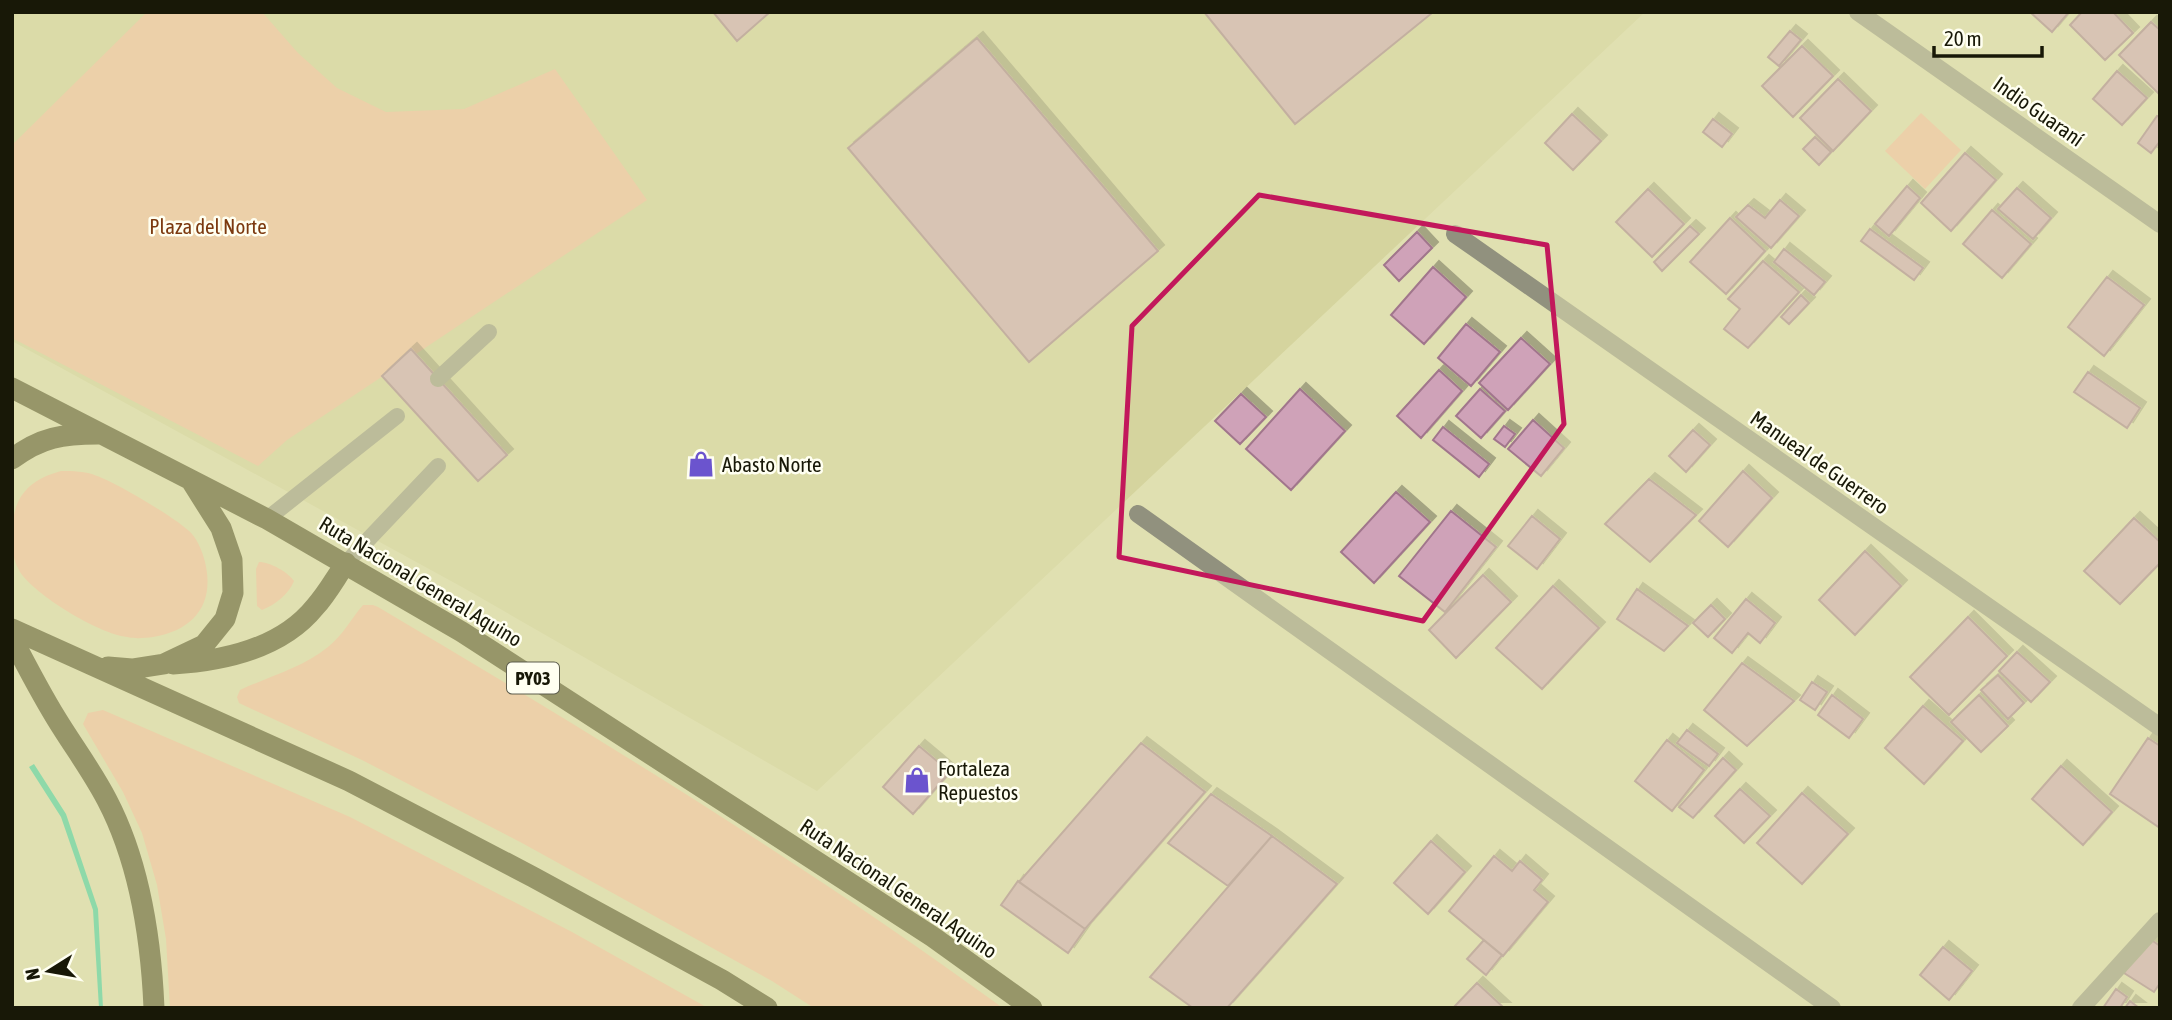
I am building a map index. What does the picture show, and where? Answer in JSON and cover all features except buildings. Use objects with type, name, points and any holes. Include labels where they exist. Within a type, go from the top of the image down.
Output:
[{"type":"highway","name":"Ruta Nacional General Aquino","points":[[12,388],[267,519],[462,632],[933,937],[1031,1008]]},
{"type":"highway","points":[[12,459],[28,447],[65,434],[104,434]]},
{"type":"highway","points":[[164,664],[204,645],[225,619],[233,593],[232,560],[221,528],[189,478]]},
{"type":"highway","points":[[92,666],[131,669],[203,662],[261,646],[291,630],[315,608],[346,563]]},
{"type":"highway","points":[[12,629],[349,781],[533,877],[722,980],[767,1008]]},
{"type":"highway","points":[[12,638],[108,802],[128,852],[143,908],[152,964],[154,1008]]},
{"type":"street","name":"Indio Guaraní","points":[[1858,12],[2160,223]]},
{"type":"street","name":"Manueal de Guerrero","points":[[1455,234],[2160,727]]},
{"type":"street","points":[[1138,514],[1832,1008]]},
{"type":"street","points":[[2081,1008],[2160,921]]},
{"type":"lane","points":[[438,379],[489,332]]},
{"type":"lane","points":[[267,519],[397,416]]},
{"type":"lane","points":[[346,563],[438,466]]},
{"type":"highlighted area","points":[[1259,195],[1547,245],[1564,424],[1423,621],[1119,557],[1132,326]]},
{"type":"shaded area","name":"Abasto Norte","points":[[12,12],[1645,12],[817,791],[462,587],[12,341]]},
{"type":"shaded area","points":[[34,764],[66,814],[98,909],[103,1008],[99,1008],[93,910],[61,817],[29,767]]},
{"type":"green space","name":"Plaza del Norte","points":[[147,12],[262,12],[298,53],[337,88],[386,112],[464,109],[555,69],[647,200],[287,440],[258,466],[12,338],[12,145]]},
{"type":"green space","points":[[1921,113],[1961,150],[1925,189],[1885,151]]},
{"type":"green space","points":[[61,471],[83,472],[106,480],[161,511],[192,534],[205,562],[207,590],[204,602],[191,621],[180,628],[153,637],[133,638],[115,634],[85,621],[53,602],[20,572],[13,554],[12,536],[18,502],[38,480]]},
{"type":"green space","points":[[259,562],[278,568],[294,581],[281,598],[262,610],[257,606],[256,569]]},
{"type":"green space","points":[[363,605],[378,607],[695,800],[850,901],[1003,1008],[814,1008],[772,981],[522,843],[362,760],[239,703],[237,697],[240,690],[297,666],[328,647]]},
{"type":"green space","points":[[103,710],[350,817],[572,932],[708,1008],[170,1008],[166,939],[157,885],[142,833],[123,792],[83,724],[88,713]]},
{"type":"place","name":"Abasto Norte","points":[[701,464]]},
{"type":"place","name":"Fortaleza Repuestos","points":[[917,780]]}]
